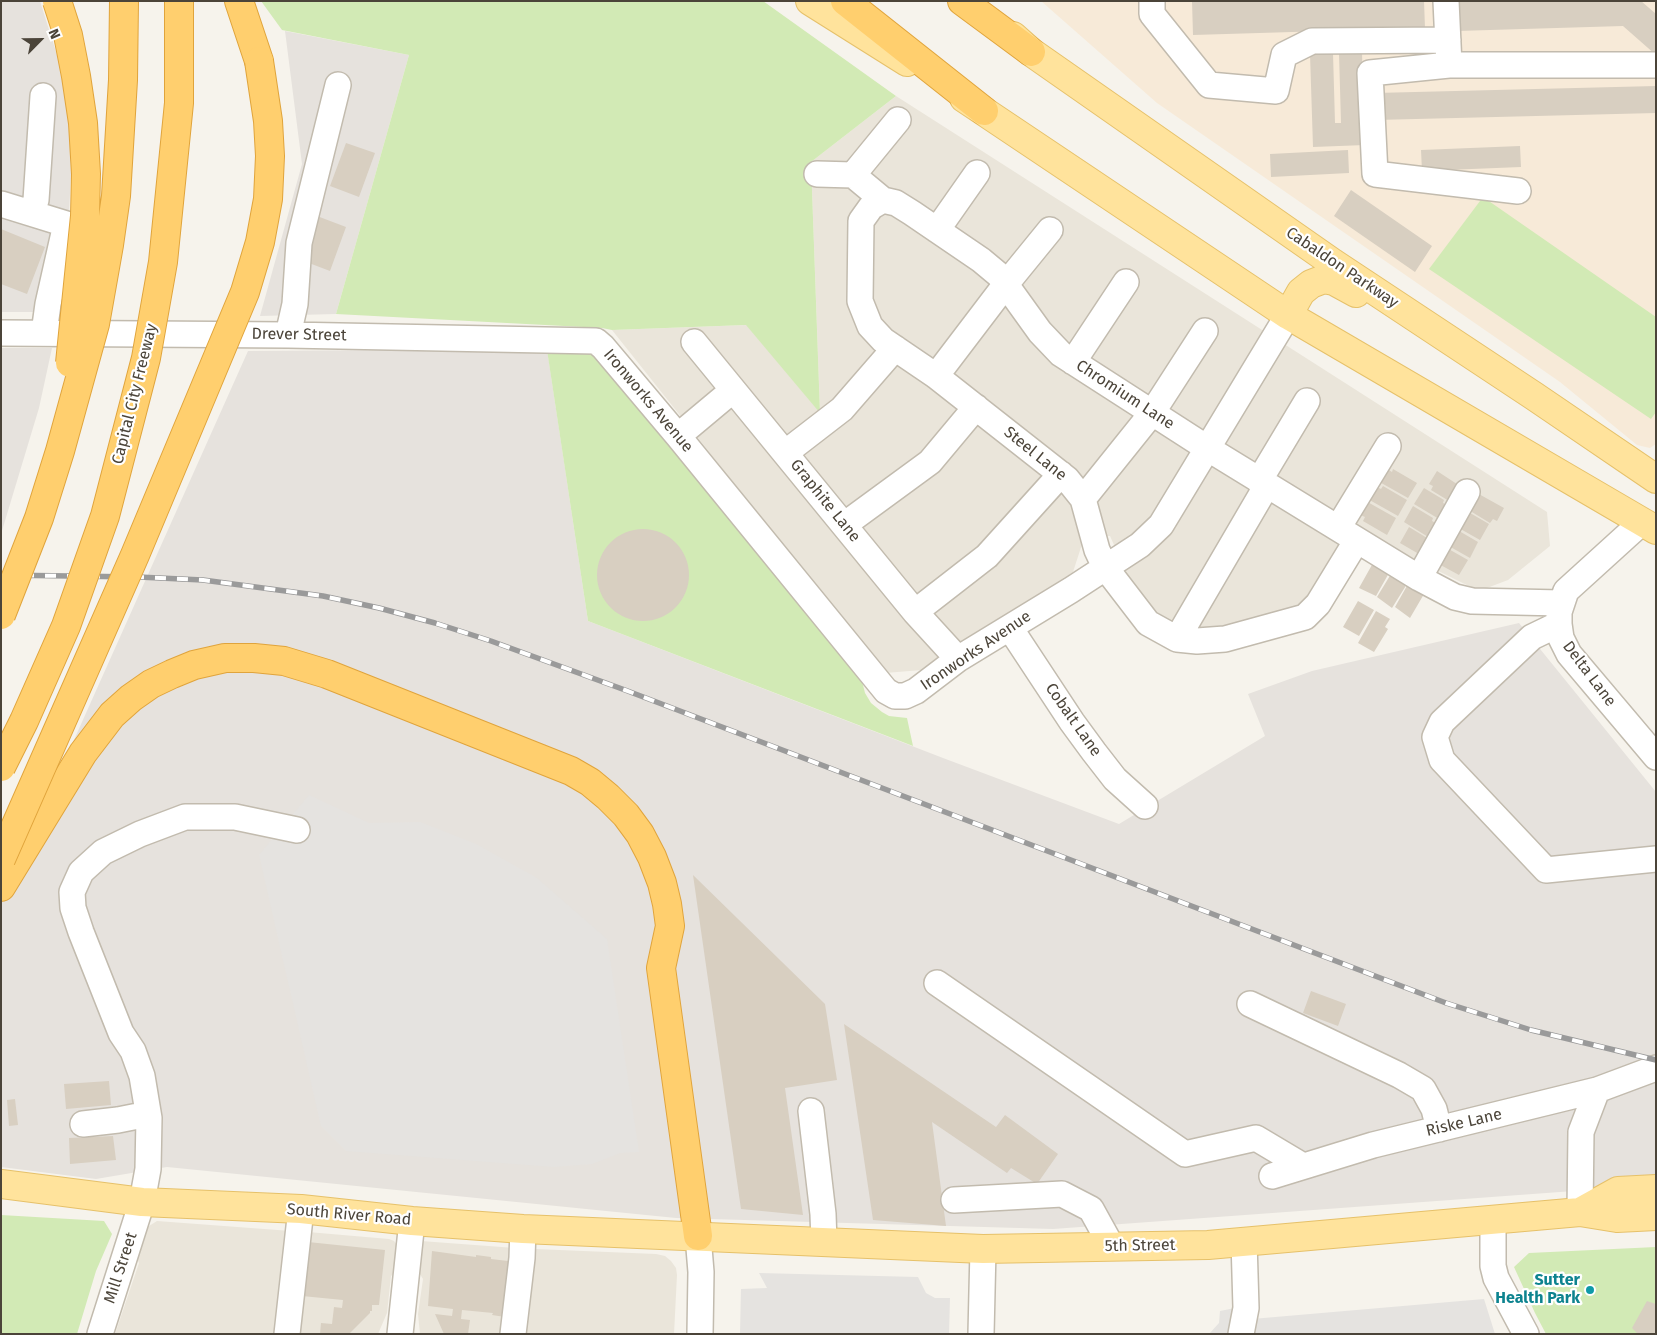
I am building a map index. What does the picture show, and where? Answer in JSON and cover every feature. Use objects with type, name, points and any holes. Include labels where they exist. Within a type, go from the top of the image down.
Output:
[{"type":"highway","points":[[57,1],[68,35],[76,76],[83,123],[86,174],[85,216],[77,308],[60,451]]},
{"type":"highway","points":[[1,615],[39,518],[60,451],[95,324],[110,245],[116,196],[124,80],[124,1]]},
{"type":"highway","name":"Capital City Freeway","points":[[1,767],[24,721],[69,617],[105,516],[146,358],[163,262],[179,103],[179,1]]},
{"type":"highway","points":[[1,859],[139,546],[245,292],[260,242],[268,199],[270,156],[268,121],[259,61],[239,1]]},
{"type":"highway","points":[[845,1],[984,111]]},
{"type":"highway","points":[[962,1],[1031,52]]},
{"type":"highway","points":[[1,887],[83,753],[112,715],[151,684],[194,665],[225,658],[284,661],[327,674],[571,771],[590,782],[626,815],[640,834],[652,857],[662,883],[670,926],[661,968],[698,1236]]},
{"type":"main road","points":[[810,1],[984,111],[1288,315],[1651,521]]},
{"type":"main road","name":"Cabaldon Parkway","points":[[972,1],[1031,52],[1333,263],[1656,479]]},
{"type":"main road","points":[[1288,315],[1301,292],[1311,284],[1324,279],[1342,284],[1410,330],[1425,336],[1447,339]]},
{"type":"main road","name":"South River Road","points":[[1,1184],[142,1202],[301,1209],[523,1229],[698,1236]]},
{"type":"main road","name":"5th Street","points":[[1580,1212],[1618,1191],[1656,1189]]},
{"type":"main road","name":"5th Street","points":[[698,1236],[754,1241],[983,1249],[1208,1245],[1580,1212],[1618,1218],[1656,1216]]},
{"type":"street","points":[[1152,1],[1152,14],[1209,85],[1276,91],[1284,55],[1312,42],[1448,40]]},
{"type":"street","points":[[1446,1],[1448,65]]},
{"type":"street","points":[[1518,191],[1375,174],[1370,73],[1448,65],[1655,66]]},
{"type":"street","points":[[288,335],[295,304],[299,243],[338,85]]},
{"type":"street","points":[[31,213],[36,200],[43,96]]},
{"type":"street","points":[[817,174],[853,175],[898,120]]},
{"type":"street","points":[[937,230],[977,174]]},
{"type":"street","name":"Chromium Lane","points":[[853,175],[883,200],[896,203],[981,260],[999,275],[1040,332],[1061,354],[1263,483],[1419,578],[1455,596],[1472,601],[1560,614]]},
{"type":"street","name":"Steel Lane","points":[[883,200],[871,208],[861,221],[860,301],[870,326],[883,340],[936,376],[1067,479],[1083,500],[1097,550],[1105,568],[1148,623],[1177,639],[1197,641],[1225,639],[1306,617],[1318,604],[1388,446]]},
{"type":"street","points":[[1,204],[66,224],[48,304],[44,333]]},
{"type":"street","points":[[936,376],[1050,230]]},
{"type":"street","points":[[1073,362],[1126,282]]},
{"type":"street","name":"Ironworks Avenue","points":[[596,341],[678,436],[886,691],[895,696],[905,696],[911,694],[958,659],[1140,545],[1161,525],[1178,500],[1207,448],[1288,315]]},
{"type":"street","points":[[1083,500],[1152,413],[1205,331]]},
{"type":"street","name":"Drever Street","points":[[1,333],[288,335],[596,341]]},
{"type":"street","name":"Graphite Lane","points":[[694,342],[915,612],[958,659]]},
{"type":"street","points":[[785,454],[842,409],[895,348]]},
{"type":"street","points":[[678,436],[733,390]]},
{"type":"street","points":[[1177,639],[1307,401]]},
{"type":"street","points":[[844,526],[930,462],[976,407]]},
{"type":"street","points":[[915,612],[987,556],[1061,474]]},
{"type":"street","points":[[1419,578],[1467,492]]},
{"type":"street","points":[[1651,521],[1566,591],[1560,614],[1532,637],[1442,722],[1435,737],[1442,760],[1546,870],[1656,859]]},
{"type":"street","name":"Delta Lane","points":[[1560,614],[1561,638],[1569,654],[1656,758]]},
{"type":"street","name":"Cobalt Lane","points":[[1010,628],[1094,752],[1115,779],[1145,806]]},
{"type":"street","name":"Mill Street","points":[[100,1334],[142,1202],[148,1169],[148,1114],[142,1076],[133,1051],[121,1033],[81,932],[73,908],[72,892],[81,872],[103,852],[140,834],[185,817],[235,817],[297,830]]},
{"type":"street","points":[[938,983],[1185,1154],[1256,1138],[1302,1166]]},
{"type":"street","points":[[1250,1004],[1399,1075],[1423,1089],[1434,1109],[1439,1129]]},
{"type":"street","name":"Riske Lane","points":[[1272,1176],[1373,1145],[1597,1090],[1656,1068]]},
{"type":"street","points":[[1580,1212],[1581,1132],[1597,1090]]},
{"type":"street","points":[[811,1111],[823,1214],[824,1242]]},
{"type":"street","points":[[82,1124],[148,1114]]},
{"type":"street","points":[[954,1200],[1062,1194],[1091,1209],[1112,1247]]},
{"type":"street","points":[[287,1334],[301,1209]]},
{"type":"street","points":[[400,1334],[412,1220]]},
{"type":"street","points":[[1493,1220],[1493,1266],[1496,1278],[1526,1334]]},
{"type":"street","points":[[513,1334],[522,1258],[523,1229]]},
{"type":"street","points":[[698,1236],[701,1272],[700,1334]]},
{"type":"street","points":[[1241,1334],[1246,1308],[1244,1241]]},
{"type":"street","points":[[981,1334],[983,1249]]},
{"type":"shaded area","points":[[1,1],[40,1],[69,93],[71,174],[64,312],[1,312]]},
{"type":"shaded area","points":[[1041,1],[1656,1],[1656,444],[1650,448],[1637,445],[1560,382],[1157,103]]},
{"type":"shaded area","points":[[285,31],[409,55],[336,314],[260,316],[302,164]]},
{"type":"shaded area","points":[[896,96],[1547,512],[1550,546],[1508,580],[1479,591],[1359,532],[1304,608],[1199,632],[1157,617],[1132,585],[1110,536],[1085,535],[1073,572],[1013,614],[922,670],[885,673],[612,330],[747,325],[820,412],[811,162]]},
{"type":"shaded area","points":[[1,348],[52,348],[39,408],[1,534]]},
{"type":"shaded area","points":[[547,349],[588,621],[1119,824],[1265,736],[1248,694],[1312,671],[1519,623],[1656,792],[1656,1185],[1053,1229],[676,1218],[167,1167],[96,1179],[1,1167],[1,903],[248,351]]},
{"type":"shaded area","points":[[309,795],[369,823],[420,822],[476,844],[537,878],[607,939],[639,1152],[620,1153],[592,1164],[554,1167],[346,1151],[321,1126],[259,855]]},
{"type":"shaded area","points":[[157,1221],[291,1231],[279,1334],[115,1334],[139,1263],[136,1256],[149,1226]]},
{"type":"shaded area","points":[[308,1232],[389,1239],[397,1245],[396,1271],[391,1276],[387,1313],[378,1334],[295,1334]]},
{"type":"shaded area","points":[[421,1241],[515,1248],[505,1334],[420,1334],[418,1314],[423,1279],[418,1271]]},
{"type":"shaded area","points":[[535,1249],[656,1254],[665,1256],[676,1268],[677,1275],[674,1334],[520,1334],[529,1259]]},
{"type":"shaded area","points":[[759,1273],[918,1277],[926,1293],[935,1298],[950,1298],[949,1334],[740,1334],[741,1289],[767,1288]]},
{"type":"shaded area","points":[[1484,1299],[1495,1334],[1209,1334],[1219,1323],[1220,1311],[1235,1308],[1252,1319]]},
{"type":"green space","points":[[261,1],[763,1],[896,96],[811,162],[820,413],[746,325],[612,330],[336,314],[409,55],[282,30]]},
{"type":"green space","points":[[1483,197],[1656,317],[1656,412],[1651,419],[1429,269]]},
{"type":"green space","points":[[547,350],[593,351],[861,677],[865,693],[871,703],[889,716],[907,718],[913,746],[588,621]]},
{"type":"green space","points":[[1,1215],[104,1221],[112,1234],[96,1271],[77,1334],[1,1334]]},
{"type":"green space","name":"Sutter Health Park","points":[[1656,1247],[1656,1334],[1546,1334],[1514,1267],[1529,1253]]},
{"type":"building","points":[[1192,1],[1424,1],[1425,28],[1193,35]]},
{"type":"building","points":[[1456,1],[1641,1],[1656,14],[1656,55],[1623,26],[1457,31]]},
{"type":"building","points":[[1333,53],[1335,123],[1341,123],[1339,53],[1362,53],[1365,145],[1313,147],[1310,54]]},
{"type":"building","points":[[1656,86],[1656,113],[1376,120],[1375,93]]},
{"type":"building","points":[[346,143],[375,153],[359,197],[330,186]]},
{"type":"building","points":[[1520,146],[1521,167],[1422,171],[1421,150]]},
{"type":"building","points":[[1348,150],[1349,173],[1271,177],[1270,154]]},
{"type":"building","points":[[1351,190],[1432,246],[1415,272],[1334,216]]},
{"type":"building","points":[[317,216],[346,227],[330,271],[301,260]]},
{"type":"building","points":[[1,229],[45,247],[27,294],[1,284]]},
{"type":"building","points":[[1384,467],[1392,472],[1393,469],[1417,483],[1408,498],[1376,480]]},
{"type":"building","points":[[1437,471],[1463,488],[1454,504],[1431,490],[1433,486],[1429,484]]},
{"type":"building","points":[[1373,485],[1381,489],[1383,486],[1407,500],[1398,516],[1366,498]]},
{"type":"building","points":[[1424,488],[1444,500],[1443,503],[1452,508],[1444,522],[1414,504]]},
{"type":"building","points":[[1477,493],[1504,508],[1497,521],[1493,519],[1490,523],[1467,509]]},
{"type":"building","points":[[1364,500],[1396,518],[1387,535],[1363,521],[1365,517],[1356,513]]},
{"type":"building","points":[[1413,506],[1433,518],[1432,521],[1441,526],[1433,540],[1404,522]]},
{"type":"building","points":[[1465,510],[1489,524],[1480,540],[1457,527]]},
{"type":"building","points":[[1409,527],[1432,541],[1424,557],[1400,543]]},
{"type":"building","points":[[1454,528],[1478,542],[1470,558],[1447,545]]},
{"type":"building","points":[[634,529],[652,529],[669,536],[682,549],[689,566],[689,584],[682,601],[669,614],[652,621],[634,621],[617,614],[604,601],[597,584],[597,566],[604,549],[617,536]]},
{"type":"building","points":[[1445,547],[1468,560],[1459,575],[1435,562]]},
{"type":"building","points":[[1373,563],[1389,573],[1376,596],[1359,588]]},
{"type":"building","points":[[1391,574],[1407,584],[1392,608],[1377,597]]},
{"type":"building","points":[[1408,584],[1424,594],[1410,618],[1395,607]]},
{"type":"building","points":[[1358,601],[1374,610],[1359,636],[1343,627]]},
{"type":"building","points":[[1376,611],[1390,619],[1385,627],[1388,629],[1374,652],[1358,643]]},
{"type":"building","points":[[693,875],[825,1004],[837,1080],[785,1088],[803,1215],[741,1209]]},
{"type":"building","points":[[1311,991],[1346,1004],[1338,1026],[1303,1013]]},
{"type":"building","points":[[844,1024],[996,1127],[1005,1115],[1058,1154],[1037,1184],[1011,1168],[1007,1173],[932,1122],[946,1226],[873,1220]]},
{"type":"building","points":[[109,1081],[111,1105],[66,1109],[64,1084]]},
{"type":"building","points":[[15,1099],[18,1125],[9,1126],[7,1100]]},
{"type":"building","points":[[113,1136],[116,1160],[70,1164],[69,1138]]},
{"type":"building","points":[[308,1242],[385,1250],[379,1305],[372,1305],[372,1311],[349,1334],[320,1334],[321,1323],[332,1324],[334,1307],[342,1308],[343,1300],[302,1296]]},
{"type":"building","points":[[432,1251],[511,1260],[505,1317],[492,1315],[493,1313],[462,1310],[461,1319],[470,1320],[468,1334],[444,1334],[435,1314],[452,1316],[453,1309],[428,1306]]},
{"type":"building","points":[[1647,1301],[1656,1304],[1656,1334],[1638,1334],[1632,1328]]},
{"type":"railway","points":[[1,575],[203,580],[323,596],[435,623],[491,641],[625,690],[1446,1003],[1531,1030],[1656,1060]]},
{"type":"place","name":"Sutter Health Park","points":[[1590,1290]]}]
